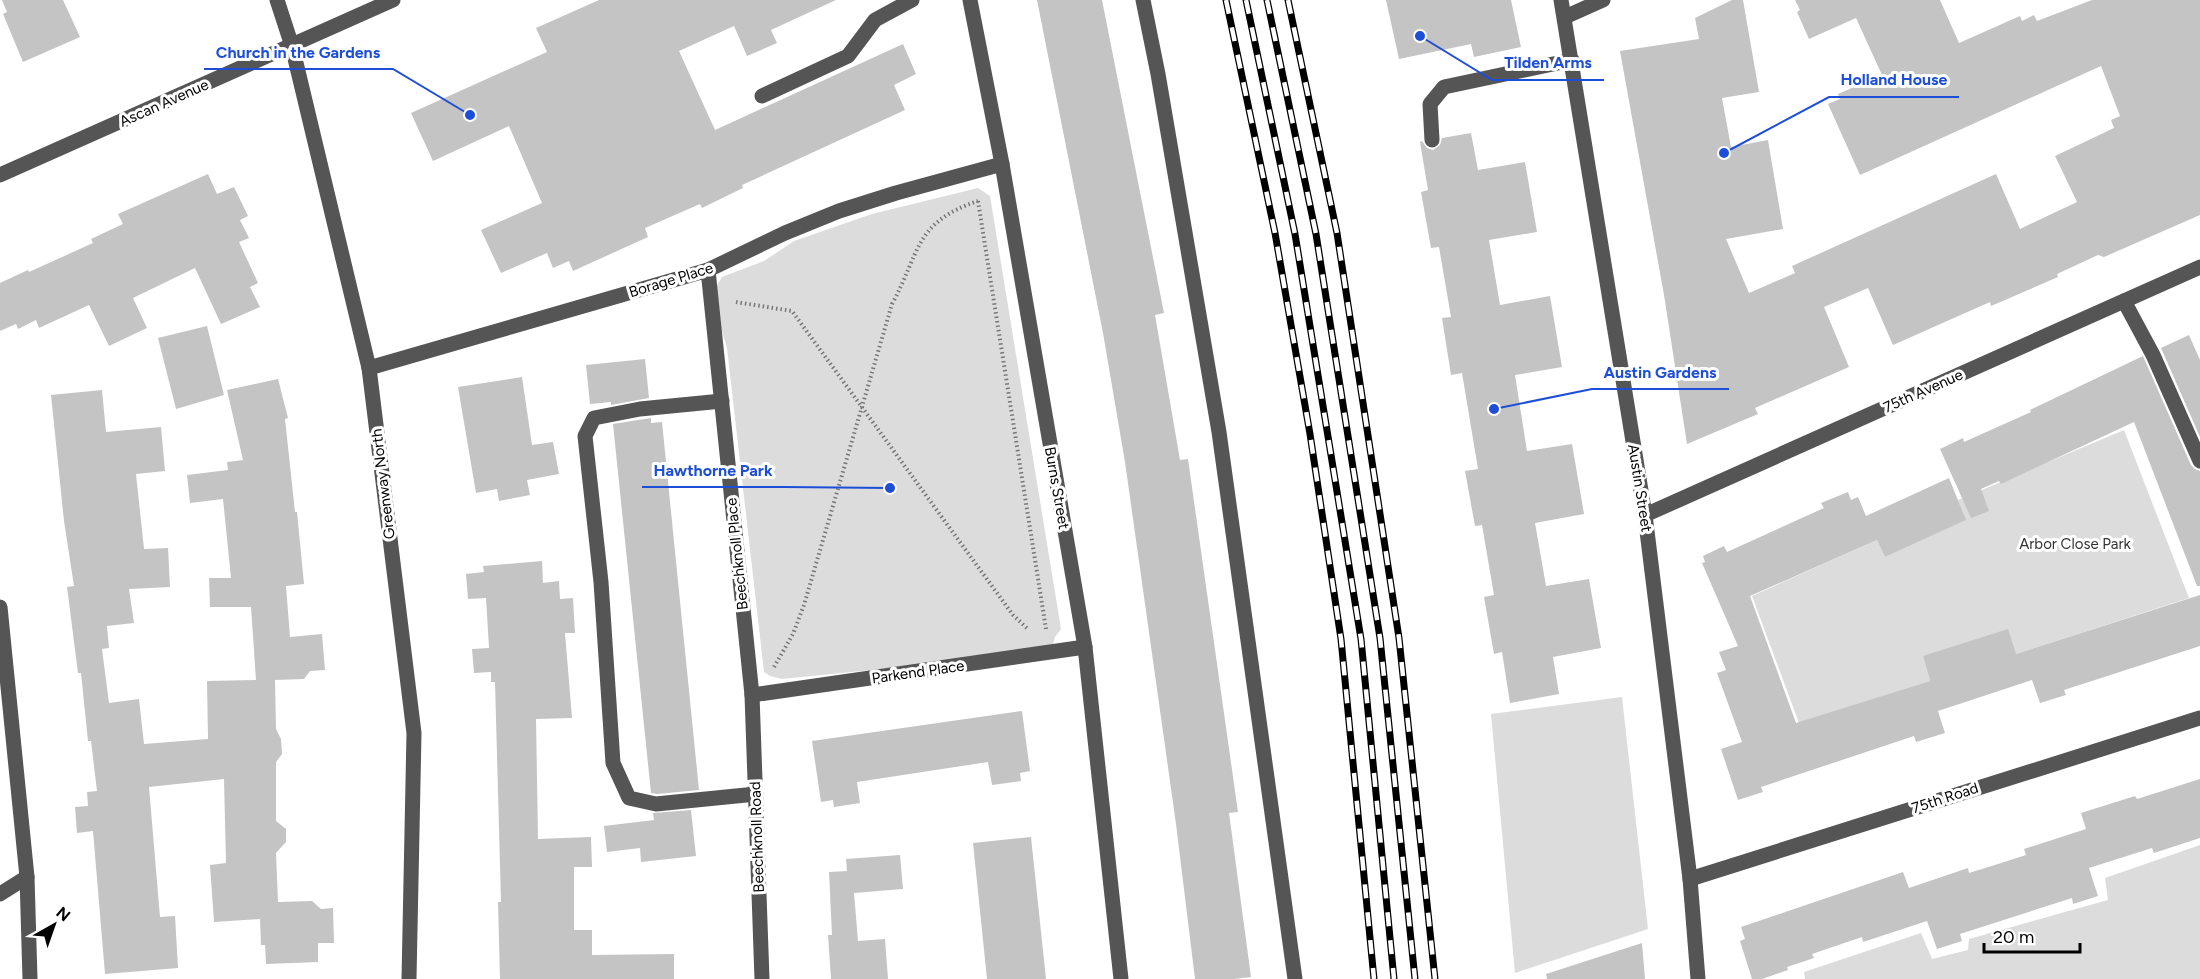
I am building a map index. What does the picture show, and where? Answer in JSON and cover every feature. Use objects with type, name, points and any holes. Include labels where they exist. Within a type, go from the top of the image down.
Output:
[{"type":"street","name":"Greenway North","points":[[277,0],[292,46],[369,368],[414,733],[409,979]]},
{"type":"street","name":"Ascan Avenue","points":[[0,175],[393,0]]},
{"type":"street","points":[[762,96],[848,56],[874,20],[912,0]]},
{"type":"street","name":"Burns Street","points":[[970,0],[1002,164],[1085,647],[1121,979]]},
{"type":"street","points":[[1143,0],[1220,432],[1295,979]]},
{"type":"street","name":"Austin Street","points":[[1561,0],[1645,515],[1690,879],[1698,979]]},
{"type":"street","points":[[1565,17],[1603,0]]},
{"type":"street","points":[[1432,140],[1430,104],[1444,87],[1572,60]]},
{"type":"street","name":"Borage Place","points":[[369,368],[708,270],[839,211],[1002,164]]},
{"type":"street","name":"75th Avenue","points":[[1645,515],[2200,267]]},
{"type":"street","name":"Beechknoll Place","points":[[708,270],[752,695]]},
{"type":"street","points":[[2124,301],[2153,355],[2200,461]]},
{"type":"street","points":[[722,402],[640,409],[594,418],[585,436],[601,582],[613,764],[628,798],[656,804],[756,794]]},
{"type":"street","points":[[0,607],[27,877],[30,979]]},
{"type":"street","name":"Parkend Place","points":[[752,695],[1085,647]]},
{"type":"street","name":"Beechknoll Road","points":[[752,695],[762,979]]},
{"type":"street","name":"75th Road","points":[[1690,879],[2200,718]]},
{"type":"street","points":[[0,894],[27,877]]},
{"type":"path","points":[[978,194],[1046,633],[1039,633]]},
{"type":"path","points":[[770,676],[793,634],[804,604],[892,304],[906,278],[919,243],[942,217],[978,201]]},
{"type":"path","points":[[735,302],[792,311],[1013,615],[1031,632]]},
{"type":"green space","points":[[978,188],[990,196],[1061,629],[1055,637],[1051,652],[782,679],[770,676],[764,672],[727,348],[711,295],[722,277],[764,261],[794,241],[872,214]]},
{"type":"green space","name":"Arbor Close Park","points":[[2124,430],[2189,598],[2016,654],[1923,656],[1930,681],[1799,723],[1752,596],[1877,540],[1885,557],[1965,520],[1958,500]]},
{"type":"green space","points":[[1622,697],[1648,929],[1515,973],[1491,714]]},
{"type":"green space","points":[[2200,845],[2200,979],[1805,979],[1804,972],[1921,933],[1932,959],[1968,950],[1969,939],[2108,900],[2105,878]]},
{"type":"building","points":[[2,0],[63,0],[80,37],[23,62],[3,14],[7,12]]},
{"type":"building","points":[[599,0],[836,0],[771,30],[777,43],[747,56],[734,26],[679,51],[715,130],[903,44],[916,74],[894,85],[905,110],[742,185],[743,188],[702,208],[700,204],[645,228],[648,237],[573,271],[569,261],[553,268],[547,253],[501,273],[481,230],[542,203],[509,126],[433,161],[411,113],[547,52],[536,28]]},
{"type":"building","points":[[1037,0],[1102,0],[1164,313],[1155,315],[1180,460],[1188,459],[1238,812],[1229,813],[1251,977],[1195,979],[1176,824],[1125,462],[1103,333]]},
{"type":"building","points":[[1386,0],[1511,0],[1521,47],[1474,57],[1471,44],[1399,59]]},
{"type":"building","points":[[1732,0],[1743,0],[1759,92],[1722,98],[1731,147],[1768,140],[1783,229],[1726,239],[1749,293],[1795,273],[1792,266],[1996,174],[2020,229],[2077,202],[2055,156],[2114,128],[2111,120],[2120,116],[2101,66],[1860,175],[1828,104],[1840,99],[1838,94],[1882,75],[1856,18],[1809,39],[1797,12],[1800,10],[1795,0],[1940,0],[1959,43],[2020,16],[2022,21],[2034,15],[2037,21],[2092,0],[2200,0],[2200,215],[2104,257],[2098,255],[2057,274],[2058,277],[1991,306],[1990,302],[1893,345],[1868,288],[1824,307],[1849,367],[1755,408],[1758,414],[1687,444],[1664,295],[1620,51],[1699,39],[1695,18]]},
{"type":"building","points":[[1471,133],[1478,170],[1525,162],[1537,232],[1489,240],[1500,305],[1550,296],[1562,367],[1515,375],[1527,451],[1572,444],[1584,514],[1535,523],[1546,586],[1589,579],[1601,648],[1553,657],[1559,694],[1510,703],[1502,652],[1494,654],[1484,597],[1494,595],[1482,525],[1475,526],[1465,471],[1478,469],[1462,373],[1451,375],[1442,318],[1451,317],[1439,247],[1431,248],[1421,192],[1428,190],[1420,142],[1422,141],[1427,148],[1433,150],[1440,145],[1442,138]]},
{"type":"building","points":[[208,174],[217,194],[234,187],[248,216],[240,220],[249,238],[239,242],[258,283],[250,287],[260,307],[221,324],[195,268],[133,298],[147,328],[109,346],[89,305],[39,328],[36,320],[18,329],[16,324],[0,331],[0,283],[93,243],[91,239],[123,224],[118,214]]},
{"type":"building","points":[[207,326],[224,395],[176,409],[158,338]]},
{"type":"building","points":[[2189,335],[2200,360],[2200,437],[2161,348]]},
{"type":"building","points":[[2143,356],[2191,465],[2200,471],[2200,586],[2197,586],[2134,422],[2001,484],[1999,481],[1981,489],[1989,511],[1971,518],[1940,449],[1963,438],[1964,442],[2031,412],[2030,410]]},
{"type":"building","points":[[645,359],[649,398],[611,405],[611,402],[590,404],[586,365]]},
{"type":"building","points":[[522,377],[532,445],[553,442],[559,474],[527,480],[530,495],[499,501],[497,489],[476,493],[458,387]]},
{"type":"building","points":[[278,379],[288,418],[285,419],[304,584],[286,586],[290,637],[322,634],[325,670],[310,671],[304,679],[275,680],[276,729],[281,739],[282,754],[276,762],[276,821],[286,829],[286,842],[276,853],[278,902],[312,901],[321,909],[333,908],[334,943],[318,943],[318,962],[266,964],[265,945],[261,945],[260,919],[214,922],[210,865],[226,863],[224,779],[149,787],[160,917],[175,916],[178,968],[105,974],[93,831],[77,833],[75,807],[88,806],[87,792],[97,791],[67,587],[74,586],[64,521],[51,395],[102,390],[106,432],[161,427],[165,471],[136,474],[144,549],[168,548],[170,587],[129,589],[134,623],[107,626],[109,648],[102,649],[109,703],[139,699],[144,744],[208,739],[207,681],[256,680],[251,607],[210,607],[209,578],[231,578],[223,499],[190,503],[187,475],[228,470],[227,462],[243,460],[227,390]]},
{"type":"building","points":[[651,418],[651,423],[662,422],[699,790],[657,794],[651,793],[613,424]]},
{"type":"building","points":[[1949,478],[1966,520],[1885,557],[1877,540],[1750,596],[1796,723],[1930,681],[1923,656],[2008,629],[2016,654],[2200,595],[2200,646],[2064,690],[2066,695],[2040,703],[2032,680],[1938,711],[1945,733],[1916,742],[1914,736],[1761,787],[1763,792],[1738,800],[1721,749],[1742,742],[1717,673],[1726,670],[1719,652],[1738,646],[1702,563],[1705,562],[1703,556],[1724,546],[1727,552],[1824,508],[1821,503],[1848,492],[1851,500],[1858,497],[1866,516]]},
{"type":"building","points":[[542,561],[543,583],[559,581],[560,599],[573,598],[575,633],[565,633],[572,718],[536,719],[538,839],[591,837],[592,867],[574,867],[574,930],[592,930],[592,955],[674,954],[674,979],[500,979],[498,902],[501,902],[495,682],[491,682],[491,672],[474,673],[472,649],[489,648],[486,598],[468,599],[466,574],[484,572],[483,566]]},
{"type":"building","points":[[1022,711],[1030,771],[1020,773],[1021,781],[992,785],[988,762],[857,782],[860,803],[834,807],[833,800],[821,802],[812,741]]},
{"type":"building","points":[[2200,779],[2200,838],[2154,853],[2152,848],[2089,868],[2098,896],[2073,904],[2072,898],[1960,934],[1962,941],[1937,949],[1927,921],[1863,942],[1862,937],[1812,954],[1814,958],[1787,967],[1788,970],[1762,979],[1752,979],[1740,941],[1745,939],[1741,927],[1903,872],[1909,888],[1968,868],[1969,873],[2026,855],[2024,849],[2086,829],[2081,813],[2135,796],[2137,799]]},
{"type":"building","points":[[691,810],[696,856],[641,862],[640,848],[607,852],[604,826],[654,820],[653,813]]},
{"type":"building","points":[[1031,837],[1046,979],[987,979],[973,843]]},
{"type":"building","points":[[900,855],[903,889],[854,893],[858,941],[885,939],[888,979],[831,979],[828,935],[832,935],[829,872],[847,871],[846,859]]},
{"type":"building","points":[[1642,943],[1645,979],[1547,979],[1546,974]]},
{"type":"railway","points":[[1226,0],[1275,233],[1310,434],[1341,639],[1374,979]]},
{"type":"railway","points":[[1246,0],[1295,234],[1361,639],[1394,979]]},
{"type":"railway","points":[[1267,0],[1316,234],[1380,638],[1415,979]]},
{"type":"railway","points":[[1288,0],[1337,233],[1399,638],[1435,979]]},
{"type":"place","name":"Tilden Arms","points":[[1420,36]]},
{"type":"place","name":"Church in the Gardens","points":[[470,115]]},
{"type":"place","name":"Holland House","points":[[1724,153]]},
{"type":"place","name":"Austin Gardens","points":[[1494,409]]},
{"type":"place","name":"Hawthorne Park","points":[[890,488]]}]
